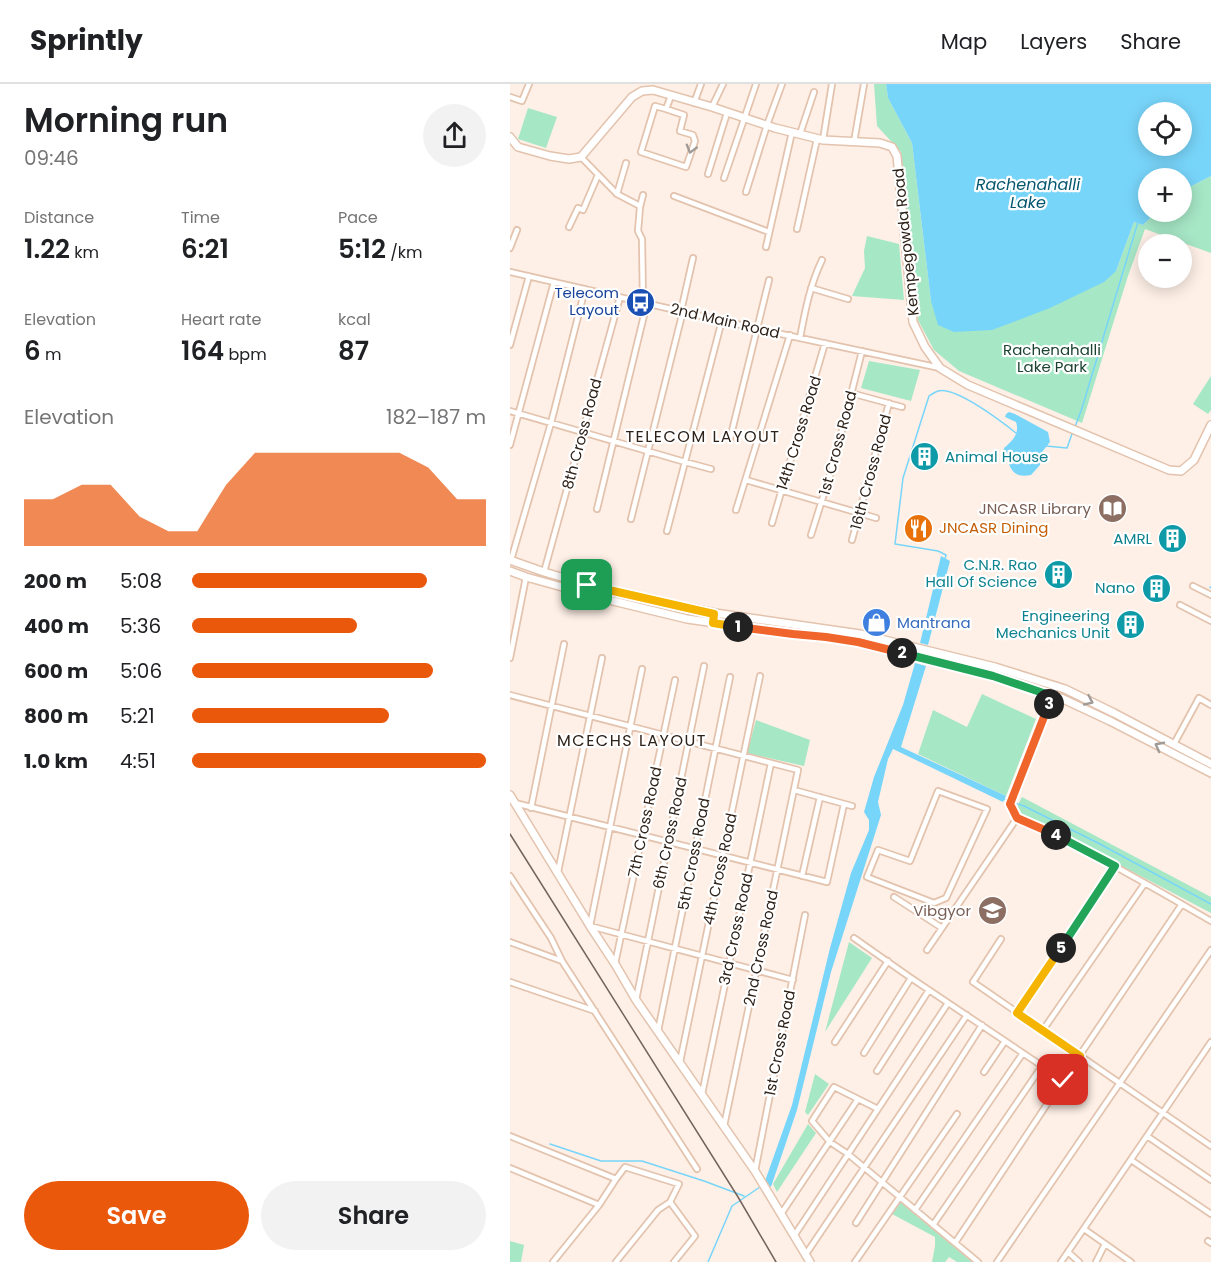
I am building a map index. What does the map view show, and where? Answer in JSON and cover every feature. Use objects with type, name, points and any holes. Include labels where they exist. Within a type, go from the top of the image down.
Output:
[{"type":"street","points":[[510,97],[522,101],[529,84]]},
{"type":"street","points":[[694,103],[701,84]]},
{"type":"street","points":[[712,107],[723,84]]},
{"type":"street","points":[[724,178],[756,84]]},
{"type":"street","points":[[746,192],[782,84]]},
{"type":"street","points":[[797,229],[832,84]]},
{"type":"street","points":[[854,142],[864,84]]},
{"type":"street","points":[[510,137],[518,147],[550,156],[581,158],[632,98],[648,88]]},
{"type":"street","name":"Kempegowda Road","points":[[648,88],[767,126],[820,140],[880,143],[892,147],[897,156],[913,322],[925,347],[940,368],[968,385],[1169,470],[1181,471],[1194,460],[1211,425]]},
{"type":"street","points":[[766,247],[796,133],[814,92]]},
{"type":"street","points":[[669,110],[673,97]]},
{"type":"street","points":[[655,106],[669,110],[684,115],[680,131],[693,135],[694,141],[686,167],[641,152],[655,106]]},
{"type":"street","points":[[708,174],[727,113]]},
{"type":"street","points":[[581,158],[617,194],[640,206]]},
{"type":"street","points":[[617,194],[626,163]]},
{"type":"street","points":[[569,226],[578,208],[583,210],[598,175]]},
{"type":"street","points":[[597,509],[645,303],[642,239],[638,231],[643,195]]},
{"type":"street","points":[[674,196],[770,232]]},
{"type":"street","points":[[510,248],[517,230]]},
{"type":"street","points":[[631,519],[693,258]]},
{"type":"street","points":[[800,338],[811,288],[822,260]]},
{"type":"street","name":"2nd Main Road","points":[[510,272],[940,368]]},
{"type":"street","points":[[510,345],[529,276]]},
{"type":"street","points":[[730,439],[769,280]]},
{"type":"street","points":[[510,445],[554,282]]},
{"type":"street","points":[[811,288],[848,299]]},
{"type":"street","points":[[585,289],[551,423],[511,560],[612,592],[714,614],[860,634],[995,667],[1056,685],[1211,764]]},
{"type":"street","name":"8th Cross Road","points":[[544,572],[620,297]]},
{"type":"street","points":[[667,531],[722,320]]},
{"type":"street","points":[[736,510],[790,335]]},
{"type":"street","name":"14th Cross Road","points":[[772,523],[825,343]]},
{"type":"street","name":"1st Cross Road","points":[[811,535],[834,462],[862,351]]},
{"type":"street","points":[[851,393],[902,407]]},
{"type":"street","name":"16th Cross Road","points":[[852,540],[890,403]]},
{"type":"street","points":[[510,411],[711,469]]},
{"type":"street","points":[[746,480],[876,518]]},
{"type":"street","points":[[510,571],[613,601],[687,619],[858,642],[993,676],[1061,698],[1211,773]]},
{"type":"street","points":[[510,658],[526,577]]},
{"type":"street","points":[[1193,586],[1211,595]]},
{"type":"street","points":[[1180,605],[1211,621]]},
{"type":"street","points":[[713,623],[714,614]]},
{"type":"street","points":[[531,808],[564,644]]},
{"type":"street","points":[[558,874],[602,658]]},
{"type":"street","name":"6th Cross Road","points":[[636,1000],[704,666]]},
{"type":"street","points":[[590,926],[642,669]]},
{"type":"street","name":"4th Cross Road","points":[[680,1062],[760,676]]},
{"type":"street","name":"5th Cross Road","points":[[658,1031],[730,677]]},
{"type":"street","name":"7th Cross Road","points":[[615,964],[675,680]]},
{"type":"street","points":[[1056,685],[1010,804],[1017,818],[1068,841],[1211,921]]},
{"type":"street","points":[[510,695],[771,763]]},
{"type":"street","points":[[1174,744],[1198,698],[1211,705]]},
{"type":"street","name":"2nd Cross Road","points":[[724,1126],[798,770],[771,763]]},
{"type":"street","name":"3rd Cross Road","points":[[702,1094],[771,763]]},
{"type":"street","points":[[794,790],[852,806]]},
{"type":"street","points":[[938,791],[987,809],[946,898],[934,903],[867,877],[878,850],[910,861],[938,791]]},
{"type":"street","points":[[510,795],[636,1000],[755,1171],[810,1262]]},
{"type":"street","points":[[802,876],[820,797]]},
{"type":"street","points":[[515,803],[827,882],[844,804]]},
{"type":"street","points":[[927,950],[1017,818]]},
{"type":"street","points":[[1017,1013],[1115,866]]},
{"type":"street","points":[[510,876],[697,1170]]},
{"type":"street","points":[[1043,1030],[1145,883]]},
{"type":"street","points":[[894,897],[942,928]]},
{"type":"street","points":[[946,898],[957,905]]},
{"type":"street","points":[[955,1243],[1182,904]]},
{"type":"street","name":"1st Cross Road","points":[[755,1171],[805,915]]},
{"type":"street","points":[[590,926],[793,980]]},
{"type":"street","points":[[854,938],[1063,1080]]},
{"type":"street","points":[[1001,939],[973,982],[1211,1146]]},
{"type":"street","points":[[510,942],[562,961]]},
{"type":"street","points":[[997,1262],[1211,950]]},
{"type":"street","points":[[835,1042],[888,961]]},
{"type":"street","points":[[864,1053],[911,978]]},
{"type":"street","points":[[510,981],[595,1011]]},
{"type":"street","points":[[877,1071],[929,990]]},
{"type":"street","points":[[794,1236],[948,1003]]},
{"type":"street","points":[[806,1255],[967,1015]]},
{"type":"street","points":[[856,1223],[982,1025]]},
{"type":"street","points":[[984,1072],[1005,1041]]},
{"type":"street","points":[[1061,1262],[1211,1042]]},
{"type":"street","points":[[915,1210],[1023,1053]]},
{"type":"street","points":[[933,1224],[1042,1066]]},
{"type":"street","points":[[878,1109],[834,1087],[812,1121],[830,1142],[848,1154],[978,1262]]},
{"type":"street","points":[[781,1214],[858,1099]]},
{"type":"street","points":[[855,1262],[957,1114]]},
{"type":"street","points":[[510,1136],[616,1179]]},
{"type":"street","points":[[1147,1136],[1211,1180]]},
{"type":"street","points":[[1131,1160],[1211,1214]]},
{"type":"street","points":[[553,1262],[599,1205],[625,1167],[679,1184],[670,1202],[658,1210],[616,1262]]},
{"type":"street","points":[[510,1168],[599,1205]]},
{"type":"street","points":[[670,1202],[695,1236],[674,1262]]},
{"type":"street","points":[[1084,1228],[1131,1262]]},
{"type":"street","points":[[1096,1262],[1105,1244]]},
{"type":"street","points":[[1068,1252],[1079,1262]]},
{"type":"green space","name":"Rachenahalli Lake Park","points":[[874,84],[886,84],[888,98],[912,143],[931,301],[1116,271],[1134,222],[1143,225],[1146,222],[1192,222],[1192,186],[1211,176],[1211,253],[1192,246],[1192,234],[1159,234],[1145,229],[1143,234],[1138,234],[1138,248],[1082,423],[959,371],[934,350],[918,320],[901,152],[877,126]]},
{"type":"green space","points":[[528,108],[557,117],[546,148],[518,139]]},
{"type":"green space","points":[[867,236],[899,244],[904,300],[852,296],[865,268],[864,251]]},
{"type":"green space","points":[[869,361],[920,370],[911,401],[861,388]]},
{"type":"green space","points":[[1211,376],[1211,410],[1208,414],[1193,404]]},
{"type":"green space","points":[[982,694],[1036,719],[1006,796],[918,754],[933,710],[967,727]]},
{"type":"green space","points":[[756,720],[810,740],[804,766],[747,753]]},
{"type":"green space","points":[[1022,797],[1211,897],[1211,913],[1015,810]]},
{"type":"green space","points":[[849,942],[872,958],[825,1032]]},
{"type":"green space","points":[[815,1074],[829,1084],[808,1115],[805,1112]]},
{"type":"green space","points":[[808,1124],[816,1133],[777,1192],[773,1184]]},
{"type":"green space","points":[[899,1201],[972,1262],[957,1262],[949,1257],[945,1262],[932,1262],[935,1237],[892,1214]]},
{"type":"green space","points":[[510,1241],[524,1245],[521,1262],[510,1262]]},
{"type":"water","name":"Rachenahalli Lake","points":[[886,84],[1211,84],[1211,176],[1192,186],[1192,168],[1138,168],[1138,222],[1146,222],[1143,225],[1134,222],[1116,271],[1104,282],[1050,308],[992,330],[954,332],[938,325],[931,301],[912,143],[888,98]]},
{"type":"water","points":[[1009,412],[1048,432],[1050,442],[1042,452],[1040,465],[1031,475],[1024,476],[1015,473],[1003,451],[1017,430],[1016,422],[1005,417]]},
{"type":"water","points":[[941,556],[950,561],[928,645],[920,643]]},
{"type":"water","points":[[915,663],[926,666],[901,747],[1006,796],[1003,802],[893,749],[888,759],[878,802],[881,815],[831,972],[797,1110],[771,1187],[765,1181],[792,1105],[830,948],[851,873],[869,830],[869,820],[864,812],[874,777],[903,705]]},
{"type":"waterway","points":[[1075,427],[1138,222]]},
{"type":"waterway","points":[[945,559],[946,555],[938,551],[895,544],[903,478],[929,396],[938,391],[955,394],[978,406],[1016,433]]},
{"type":"waterway","points":[[1046,446],[1067,448],[1073,431]]},
{"type":"waterway","points":[[1003,799],[1024,806],[1098,843],[1211,904]]},
{"type":"waterway","points":[[550,1144],[601,1161],[642,1161],[744,1196]]},
{"type":"waterway","points":[[708,1262],[732,1206],[760,1187]]},
{"type":"railway","points":[[510,834],[738,1197],[776,1262]]},
{"type":"place","name":"Telecom Layout","points":[[640,302]]},
{"type":"place","name":"Animal House","points":[[924,457]]},
{"type":"place","name":"JNCASR Library","points":[[1112,509]]},
{"type":"place","name":"JNCASR Dining","points":[[918,528]]},
{"type":"place","name":"AMRL","points":[[1173,539]]},
{"type":"place","name":"C.N.R. Rao Hall Of Science","points":[[1058,574]]},
{"type":"place","name":"Nano","points":[[1156,588]]},
{"type":"place","name":"Mantrana","points":[[876,623]]},
{"type":"place","name":"Engineering Mechanics Unit","points":[[1131,625]]},
{"type":"place","name":"Vibgyor","points":[[992,911]]},
{"type":"district","name":"TELECOM LAYOUT","points":[[703,436]]},
{"type":"district","name":"MCECHS LAYOUT","points":[[632,740]]},
{"type":"route","points":[[587,585],[714,614],[713,623],[858,642],[993,676],[1052,696],[1010,804],[1017,818],[1115,866],[1017,1013],[1080,1056],[1063,1080]]}]
